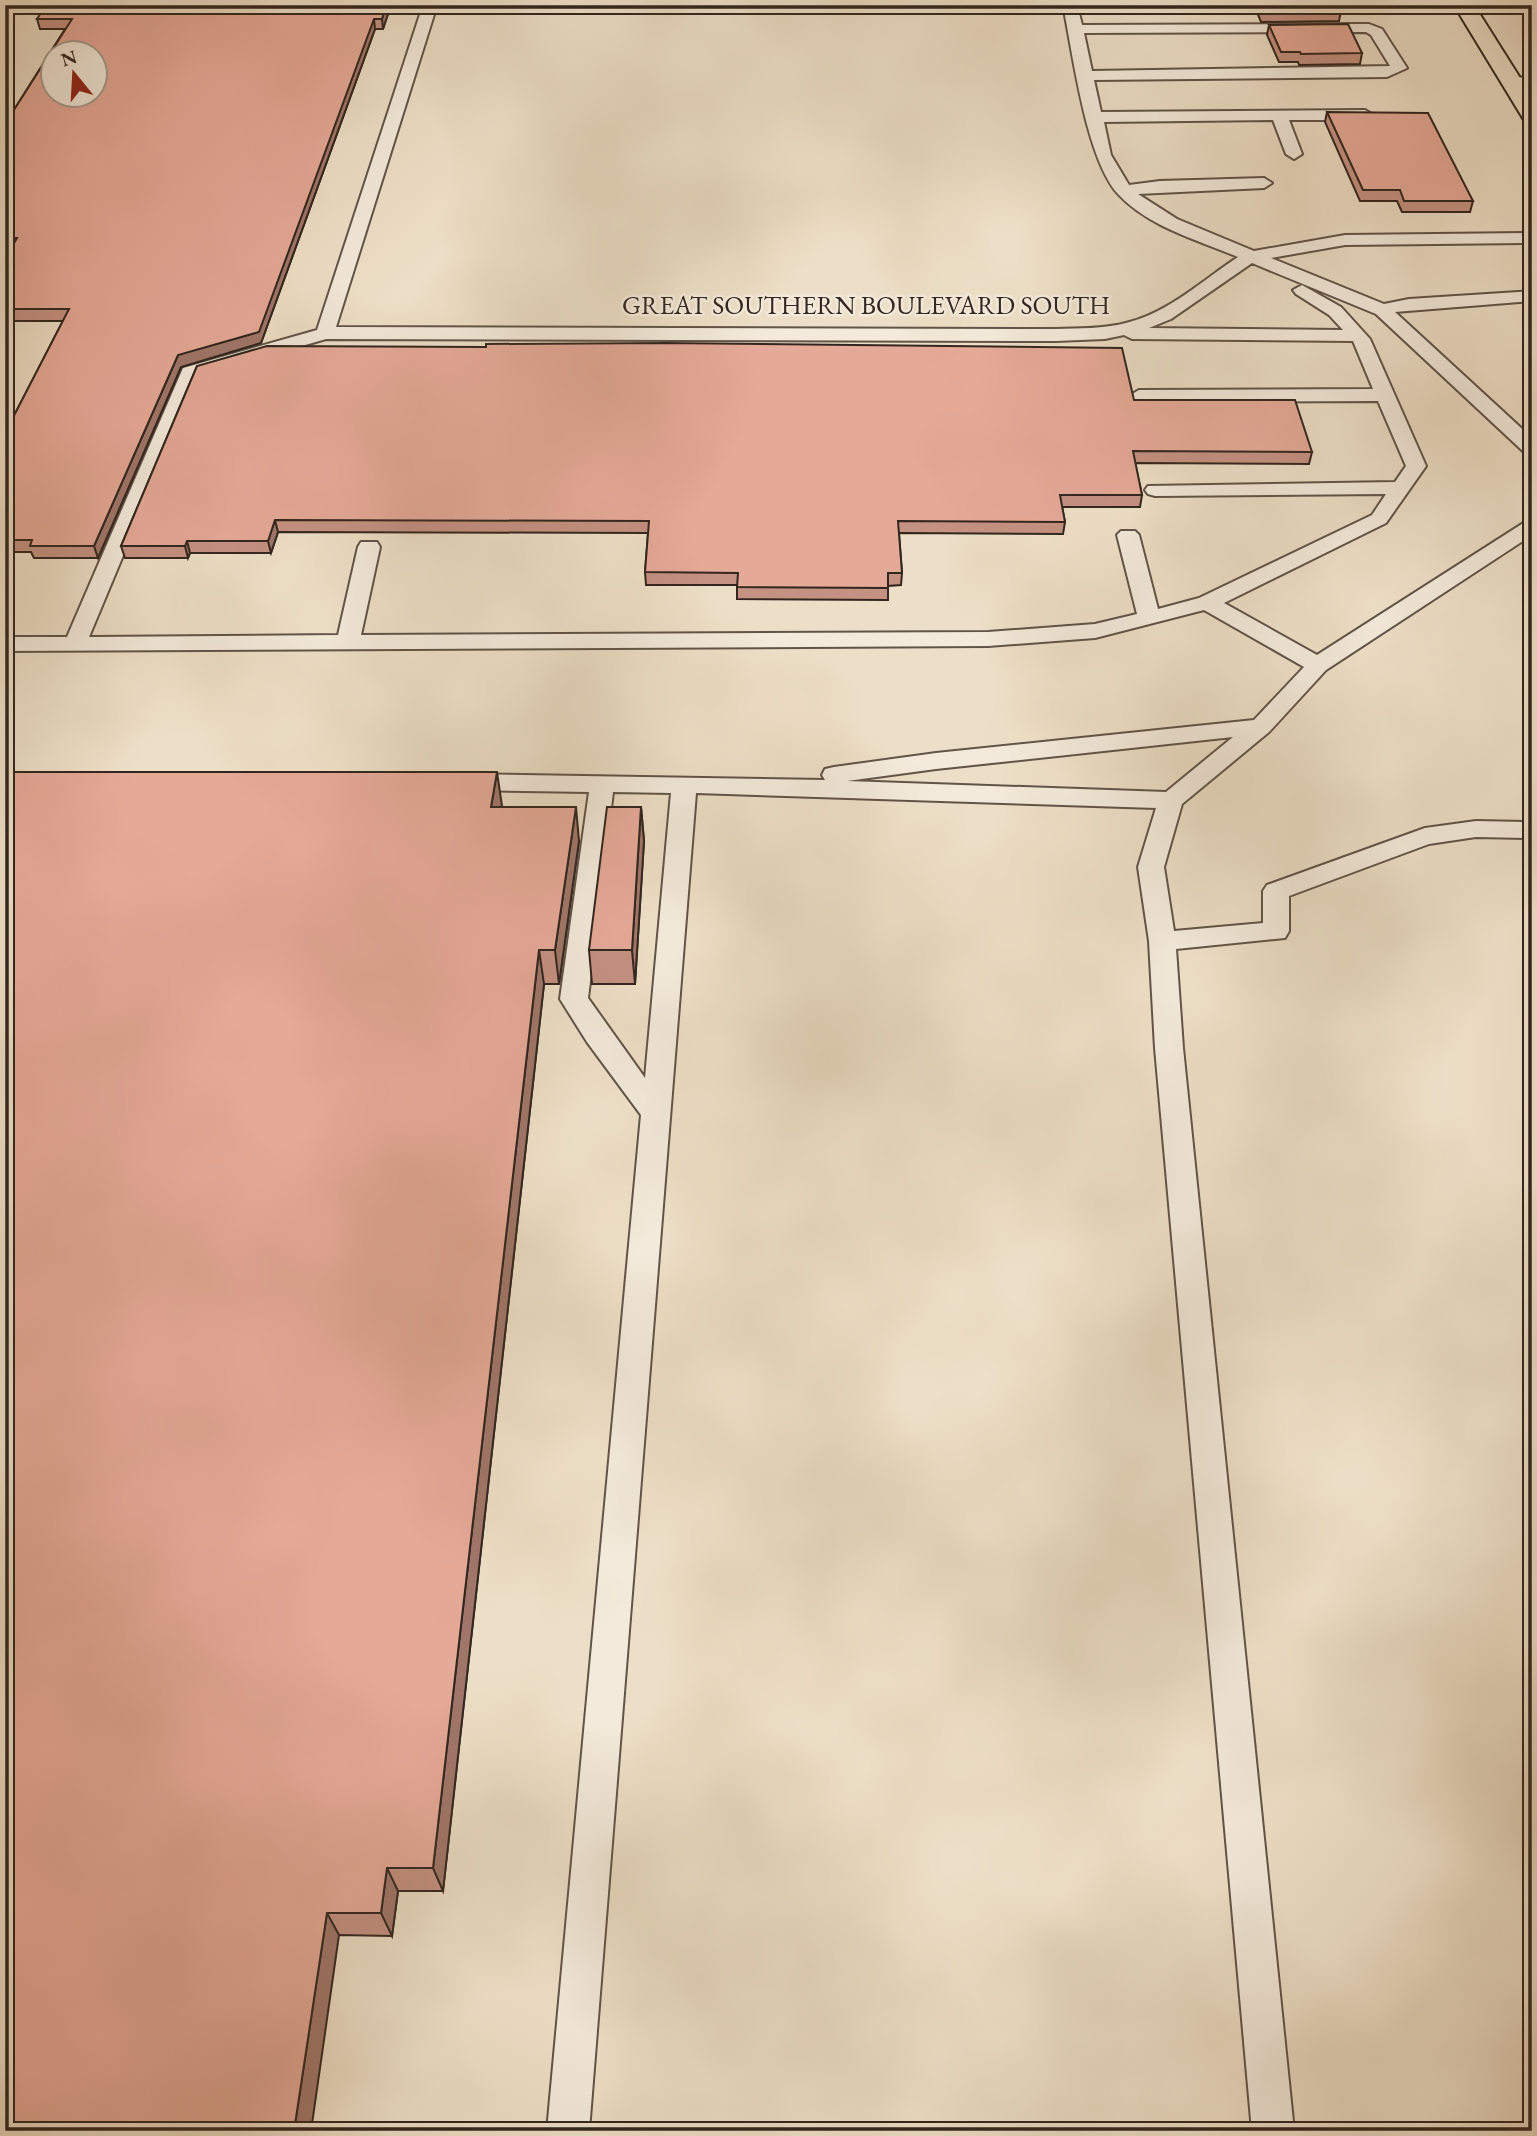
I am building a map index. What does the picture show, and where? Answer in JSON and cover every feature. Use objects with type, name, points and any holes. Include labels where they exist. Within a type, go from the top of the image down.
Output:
[{"type":"main road","points":[[1464,5],[1522,82],[1532,115]]},
{"type":"lane","points":[[325,333],[430,5]]},
{"type":"lane","points":[[1070,5],[1103,155],[1112,177],[1124,191],[1142,206],[1171,223],[1249,257],[1359,298],[1382,310],[1532,449]]},
{"type":"lane","points":[[1075,29],[1238,34],[1369,28],[1377,32],[1399,68],[1387,72],[1251,68],[1086,76]]},
{"type":"lane","points":[[1095,117],[1385,114]]},
{"type":"lane","points":[[1279,115],[1294,154]]},
{"type":"lane","points":[[1124,191],[1264,183]]},
{"type":"lane","points":[[1249,257],[1345,240],[1532,238]]},
{"type":"lane","points":[[5,644],[988,639],[1096,631],[1207,603],[1379,519],[1416,466],[1358,336],[1335,311],[1249,257]]},
{"type":"lane","name":"GREAT SOUTHERN BOULEVARD SOUTH","points":[[75,644],[190,372],[325,333],[1056,335],[1105,332],[1134,327],[1164,315],[1249,257]]},
{"type":"lane","points":[[1382,310],[1409,304],[1532,296]]},
{"type":"lane","points":[[1105,332],[1358,336]]},
{"type":"lane","points":[[1139,396],[1385,395]]},
{"type":"lane","points":[[1155,490],[1403,488]]},
{"type":"lane","points":[[1273,2131],[1170,1062],[1162,941],[1151,867],[1171,800],[1261,727],[1318,665],[1532,526]]},
{"type":"lane","points":[[1128,535],[1149,617]]},
{"type":"lane","points":[[348,643],[369,547]]},
{"type":"lane","points":[[1207,603],[1318,665]]},
{"type":"lane","points":[[755,786],[936,761],[1261,727]]},
{"type":"lane","points":[[436,782],[755,786],[1171,800]]},
{"type":"lane","points":[[602,784],[574,999],[597,1035],[656,1114]]},
{"type":"lane","points":[[568,2131],[684,785]]},
{"type":"lane","points":[[1162,941],[1276,931],[1276,891],[1425,836],[1476,829],[1532,830]]},
{"type":"building","points":[[46,5],[386,5],[382,19],[374,19],[259,332],[178,355],[94,546],[30,546],[32,540],[5,540],[5,433],[69,309],[5,309],[5,259],[17,238],[5,238],[5,124],[38,72],[38,108],[108,108],[108,38],[60,38],[72,19],[37,19]]},
{"type":"building","points":[[1260,5],[1338,5],[1341,11],[1263,12]]},
{"type":"building","points":[[1348,24],[1362,53],[1281,52],[1269,25]]},
{"type":"building","points":[[1327,112],[1428,113],[1473,201],[1404,201],[1400,190],[1363,190]]},
{"type":"building","points":[[665,343],[1122,348],[1134,400],[1295,400],[1312,452],[1133,451],[1142,495],[1060,495],[1065,522],[898,521],[902,573],[888,573],[888,588],[737,587],[738,573],[645,572],[649,521],[275,520],[268,541],[187,541],[185,546],[121,546],[197,366],[267,346],[486,347],[486,344]]},
{"type":"building","points":[[5,772],[497,772],[491,807],[576,807],[555,950],[539,950],[433,1868],[387,1868],[381,1913],[327,1913],[294,2131],[5,2131]]},
{"type":"building","points":[[607,807],[641,807],[632,950],[589,950]]}]
